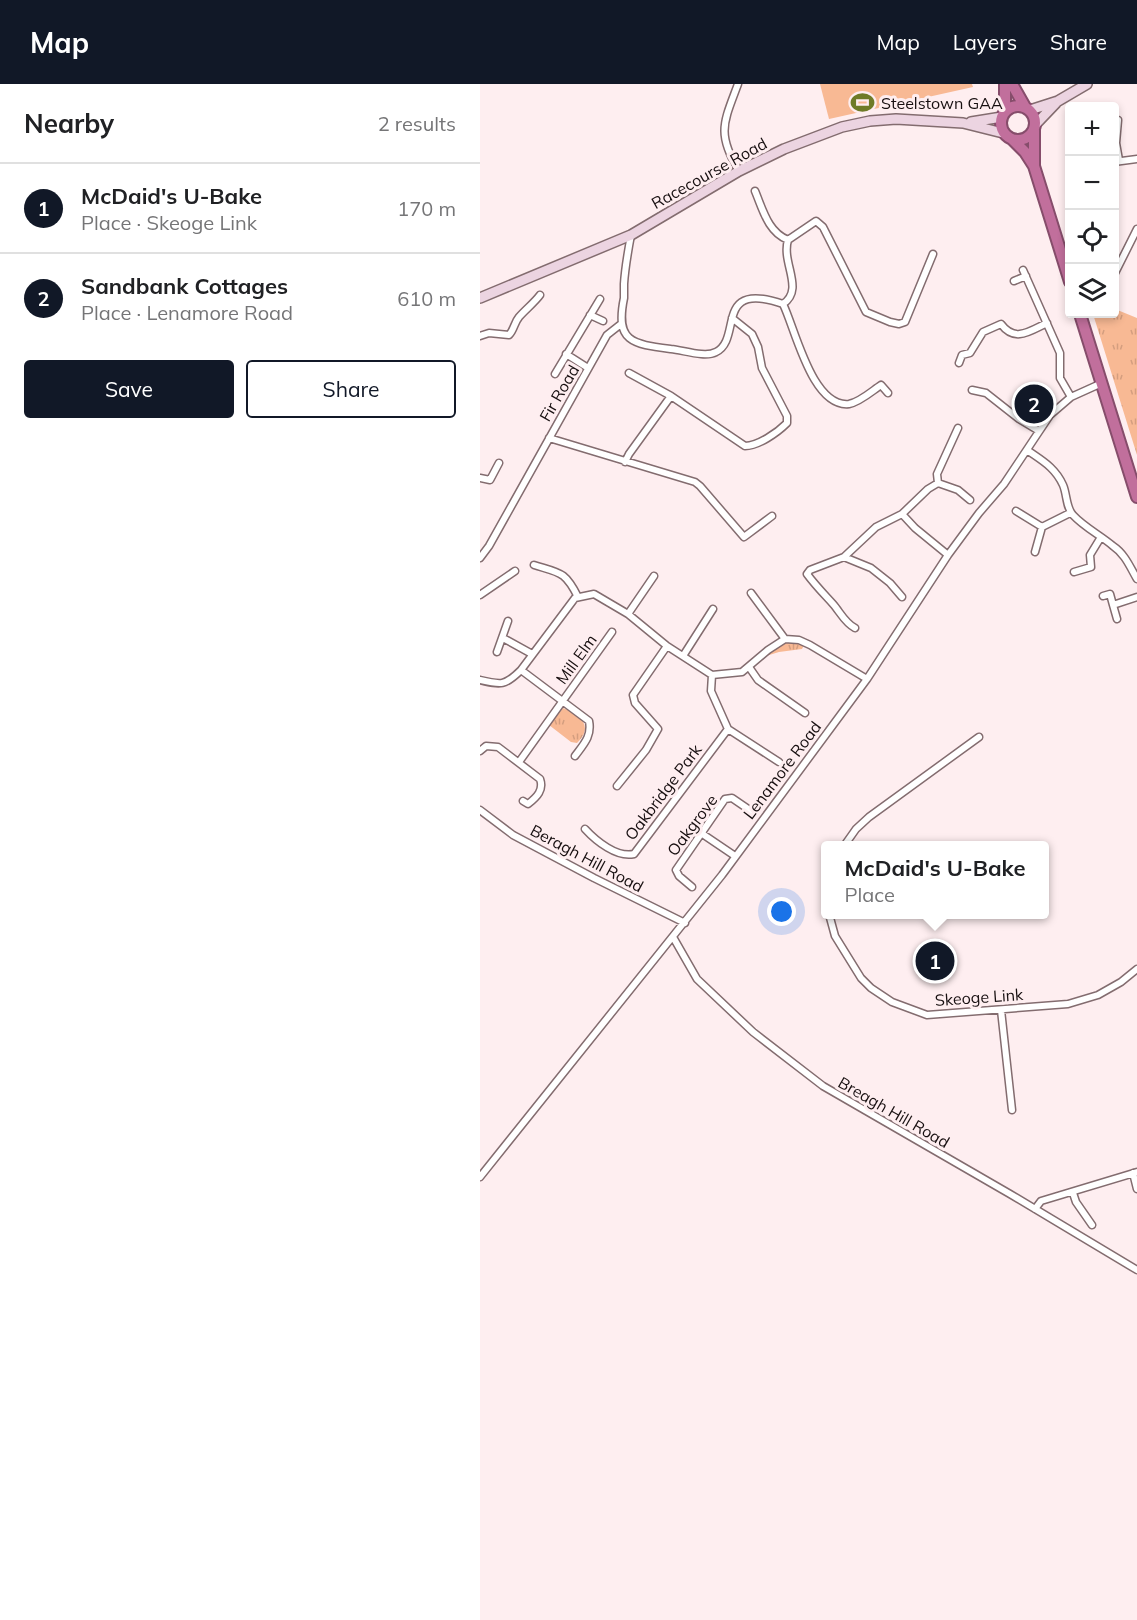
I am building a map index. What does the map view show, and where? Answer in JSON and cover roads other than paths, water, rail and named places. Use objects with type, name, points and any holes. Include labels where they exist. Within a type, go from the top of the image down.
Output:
[{"type":"highway","points":[[1005,84],[1001,128],[1025,152],[1034,166],[1065,266]]},
{"type":"highway","points":[[1012,84],[1035,120],[1034,166]]},
{"type":"highway","points":[[1004,114],[1014,106],[1027,109]]},
{"type":"highway","points":[[1007,136],[1017,141],[1027,138],[1035,128]]},
{"type":"highway","points":[[1081,318],[1137,497]]},
{"type":"street","points":[[738,84],[724,122],[723,134],[727,149],[739,171]]},
{"type":"street","points":[[1027,109],[1058,101],[1087,84]]},
{"type":"street","points":[[1035,128],[1058,101]]},
{"type":"street","name":"Racecourse Road","points":[[480,298],[631,234],[739,171],[784,149],[842,127],[870,121],[896,119],[984,122],[1004,114]]},
{"type":"street","name":"Racecourse Road","points":[[963,123],[1007,136]]},
{"type":"street","points":[[1119,161],[1137,159]]},
{"type":"street","points":[[755,191],[771,228],[782,238],[788,240]]},
{"type":"street","points":[[783,304],[792,295],[793,288],[785,255],[788,240],[816,221],[823,227],[866,312],[899,324],[905,322],[933,254]]},
{"type":"street","points":[[1119,265],[1137,229]]},
{"type":"street","points":[[631,234],[621,324],[630,339],[639,344],[703,354],[715,353],[722,347],[728,335],[734,311],[746,301],[758,297],[783,304]]},
{"type":"street","points":[[1014,282],[1024,273],[1060,353],[1060,378],[1071,397]]},
{"type":"street","points":[[480,336],[489,333],[509,335],[517,319],[531,307],[540,295]]},
{"type":"street","points":[[555,374],[600,298]]},
{"type":"street","points":[[783,304],[803,357],[815,380],[831,399],[848,404],[881,385],[888,393]]},
{"type":"street","points":[[590,315],[603,321]]},
{"type":"street","points":[[629,373],[671,396],[745,446],[751,446],[781,429],[787,423],[787,416],[762,368],[758,347],[752,334],[732,318]]},
{"type":"street","points":[[959,363],[962,355],[970,353],[982,332],[1001,324],[1010,334],[1020,336],[1047,322]]},
{"type":"street","name":"Fir Road","points":[[480,558],[489,546],[588,368],[608,335],[621,324]]},
{"type":"street","points":[[566,354],[588,368]]},
{"type":"street","name":"Lenamore Road","points":[[480,1178],[685,923],[867,679],[948,555],[1004,484],[1039,430],[1050,416],[1071,397],[1102,383]]},
{"type":"street","points":[[972,390],[986,393],[1039,430]]},
{"type":"street","points":[[625,462],[671,396]]},
{"type":"street","points":[[938,483],[937,474],[958,428]]},
{"type":"street","points":[[549,438],[695,482],[744,537],[772,516]]},
{"type":"street","points":[[1027,450],[1047,463],[1063,484],[1070,513],[1114,546],[1125,558],[1137,579]]},
{"type":"street","points":[[480,478],[490,480],[499,463]]},
{"type":"street","points":[[938,483],[958,490],[970,500]]},
{"type":"street","points":[[855,628],[848,625],[807,574],[810,570],[844,557],[876,527],[902,514],[928,489],[938,483]]},
{"type":"street","points":[[1016,511],[1042,527]]},
{"type":"street","points":[[1035,552],[1042,527],[1070,513]]},
{"type":"street","points":[[902,514],[915,528],[948,555]]},
{"type":"street","points":[[1074,572],[1091,567],[1090,555],[1101,537]]},
{"type":"street","points":[[844,557],[871,568],[890,583],[902,597]]},
{"type":"street","points":[[534,565],[564,575],[570,580],[578,597]]},
{"type":"street","points":[[480,595],[515,571]]},
{"type":"street","points":[[628,614],[654,576]]},
{"type":"street","points":[[751,593],[785,639]]},
{"type":"street","points":[[480,680],[498,685],[504,684],[521,670],[578,597],[594,594],[628,614],[667,646],[712,675],[742,672],[785,639],[799,640],[810,645],[867,679]]},
{"type":"street","points":[[1102,596],[1110,594],[1117,619]]},
{"type":"street","points":[[1113,605],[1137,597]]},
{"type":"street","points":[[683,656],[713,609]]},
{"type":"street","points":[[497,652],[508,621]]},
{"type":"street","name":"Mill Elm","points":[[519,762],[612,632]]},
{"type":"street","points":[[503,638],[532,654]]},
{"type":"street","points":[[617,786],[646,750],[658,729],[635,703],[633,695],[667,646]]},
{"type":"street","points":[[749,668],[758,680],[805,713]]},
{"type":"street","name":"Mill Elm","points":[[521,670],[589,721],[591,730],[587,740],[575,756]]},
{"type":"street","points":[[712,675],[711,691],[728,729],[778,762]]},
{"type":"street","name":"Oakbridge Park","points":[[585,829],[595,839],[613,850],[624,855],[634,854],[728,729]]},
{"type":"street","points":[[848,841],[869,817],[980,737]]},
{"type":"street","points":[[480,751],[486,746],[498,747],[540,778],[541,792],[528,804],[523,801]]},
{"type":"street","name":"Oakgrove","points":[[692,887],[679,876],[676,870],[725,799],[732,798],[751,811]]},
{"type":"street","name":"Beragh Hill Road","points":[[480,810],[513,835],[685,923]]},
{"type":"street","points":[[701,833],[735,856]]},
{"type":"street","name":"Skeoge Link","points":[[829,919],[835,936],[852,966],[872,988],[892,1002],[927,1015],[1068,1004],[1098,995],[1121,982],[1137,969]]},
{"type":"street","name":"Breagh Hill Road","points":[[674,937],[697,980],[753,1032],[823,1086],[1137,1270]]},
{"type":"street","points":[[1001,1010],[1012,1110]]},
{"type":"street","points":[[1035,1209],[1041,1201],[1135,1172],[1137,1190]]},
{"type":"street","points":[[1073,1193],[1092,1225]]},
{"type":"place","name":"Steelstown GAA","points":[[863,103]]},
{"type":"place","name":"Sandbank Cottages","points":[[1034,404]]},
{"type":"place","name":"McDaid's U-Bake","points":[[935,961]]}]
